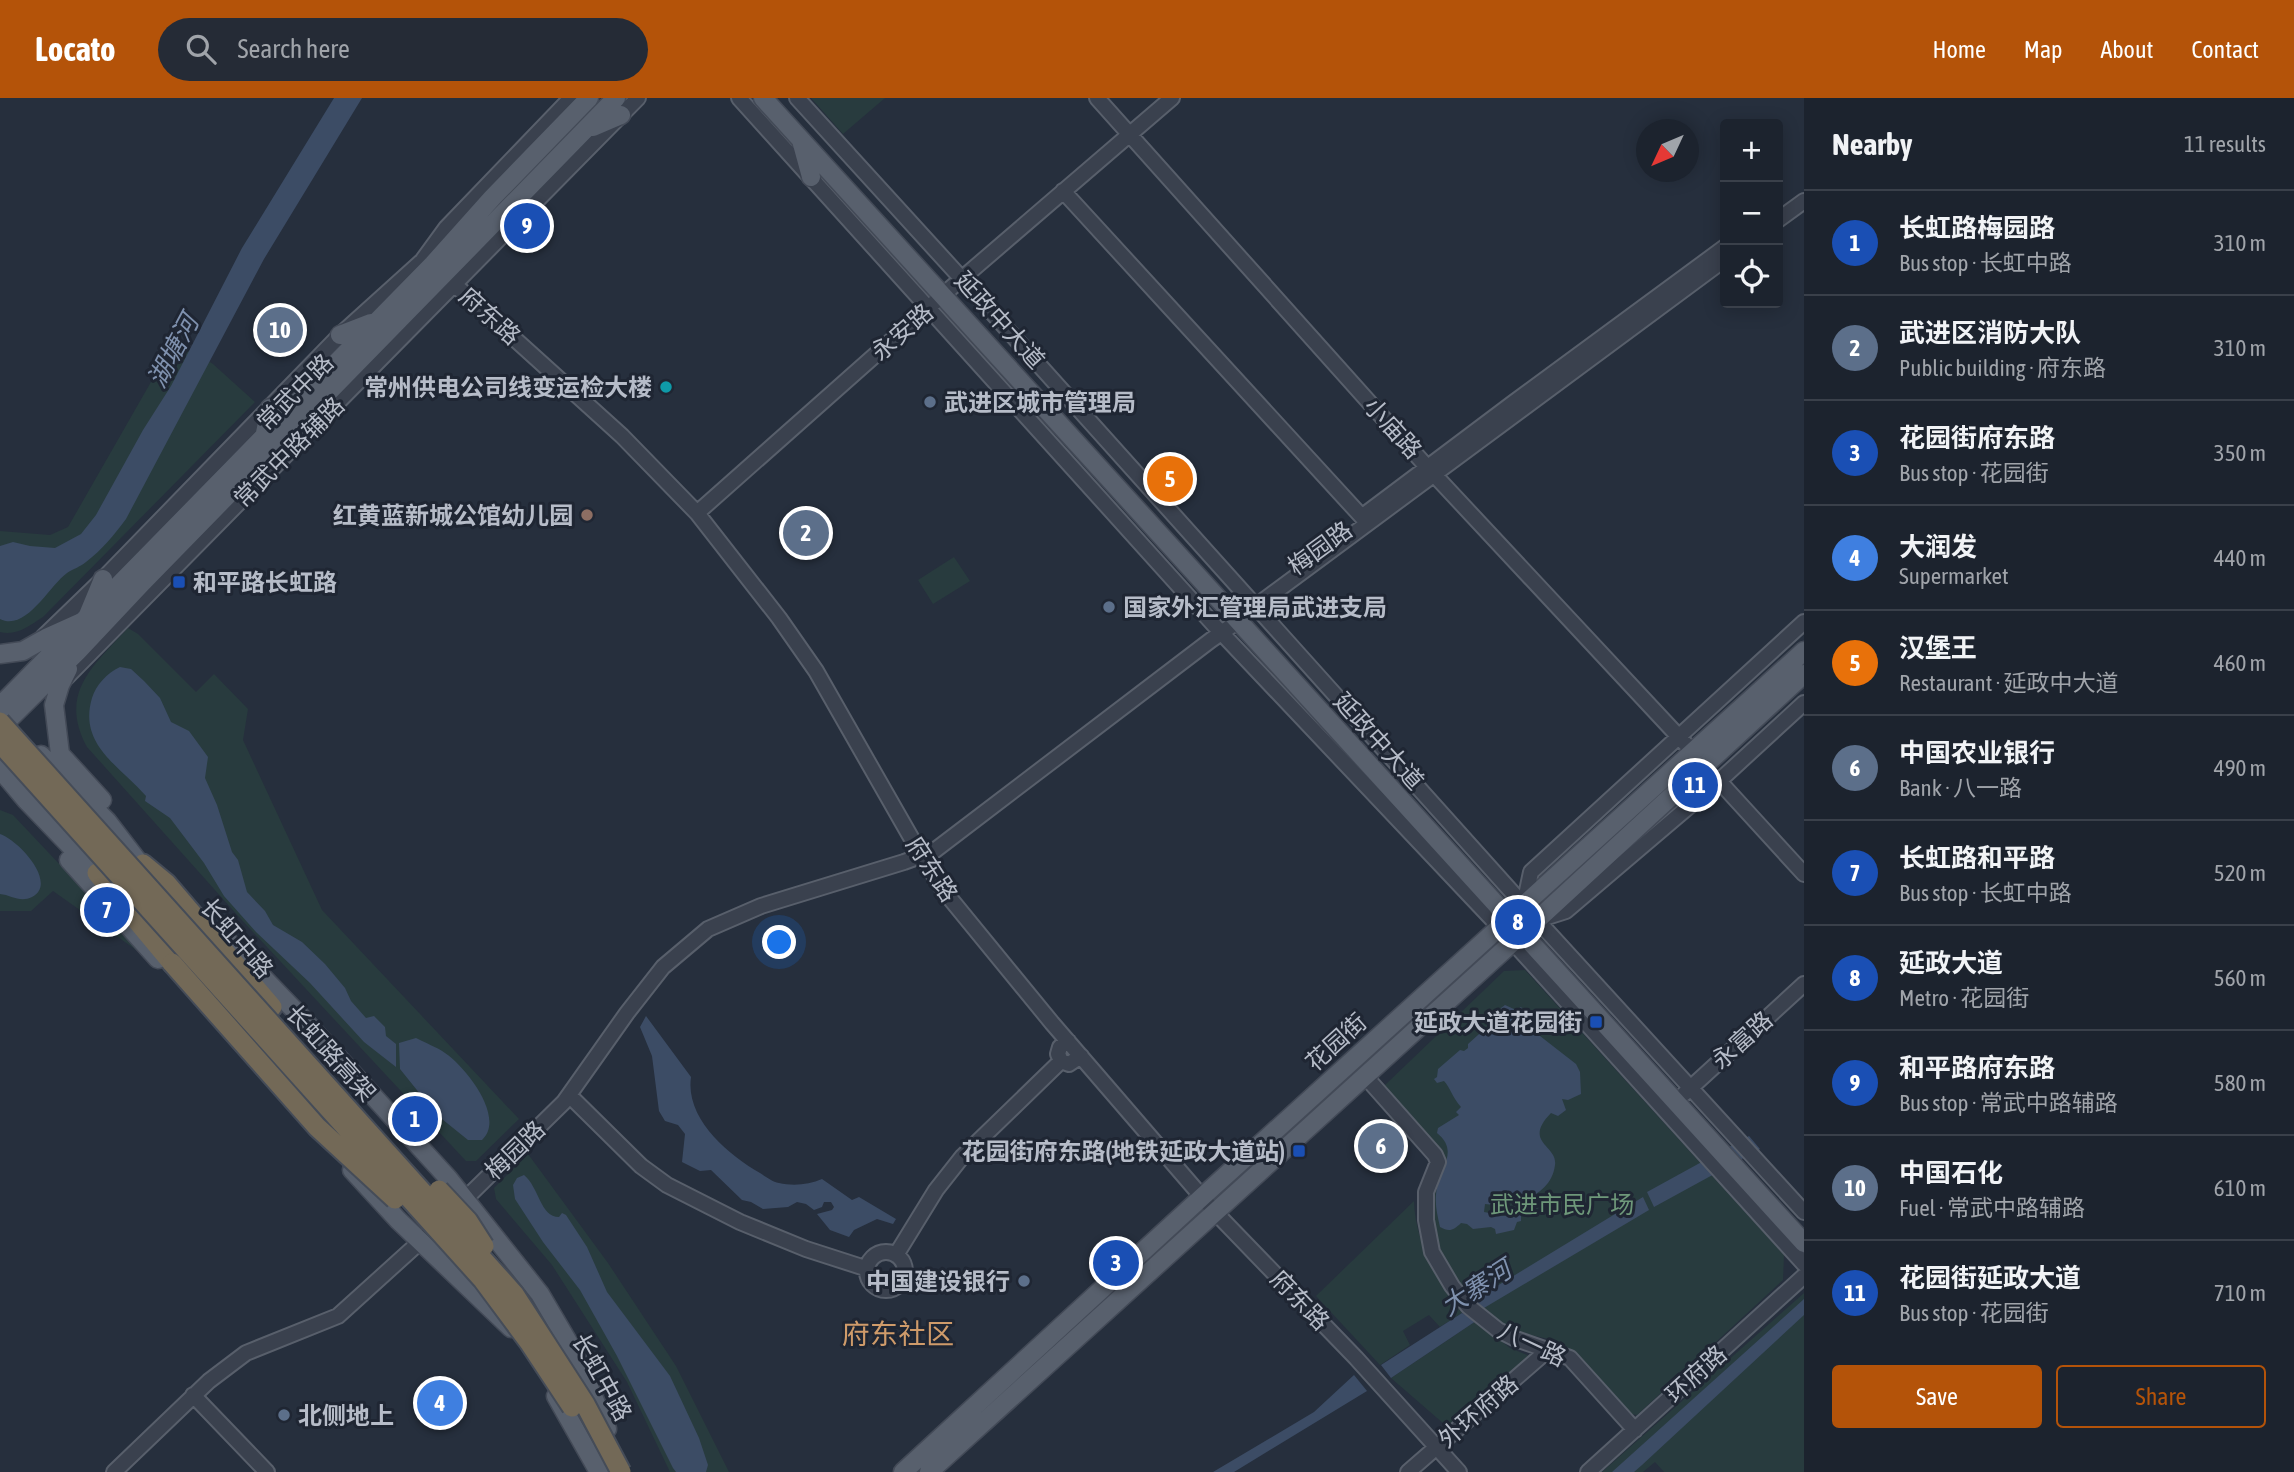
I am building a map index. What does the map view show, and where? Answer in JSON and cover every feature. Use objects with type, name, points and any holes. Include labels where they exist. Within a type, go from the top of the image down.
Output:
[{"type":"highway","name":"长虹路高架","points":[[2,718],[514,1294],[585,1404],[621,1471]]},
{"type":"highway","name":"长虹路高架","points":[[0,743],[483,1280],[529,1342],[575,1412],[621,1471]]},
{"type":"highway","points":[[143,864],[166,883],[272,1007],[468,1221],[514,1294]]},
{"type":"highway","points":[[97,873],[172,963],[317,1127],[483,1280]]},
{"type":"main road","name":"常武中路","points":[[2,718],[79,651],[255,468],[492,198],[589,98]]},
{"type":"main road","name":"延政中大道","points":[[763,98],[801,140],[952,288]]},
{"type":"main road","name":"延政中大道","points":[[775,98],[952,288],[1243,611],[1525,931]]},
{"type":"main road","name":"常武中路","points":[[2,718],[86,620],[377,321],[583,131],[618,106]]},
{"type":"main road","points":[[801,140],[811,177]]},
{"type":"main road","points":[[340,335],[377,321]]},
{"type":"main road","points":[[264,438],[270,408]]},
{"type":"main road","points":[[255,468],[285,456]]},
{"type":"main road","points":[[0,653],[23,651],[86,620],[103,579]]},
{"type":"main road","points":[[107,821],[110,808],[60,754],[54,705],[60,685],[79,651],[117,626]]},
{"type":"main road","name":"花园街","points":[[903,1472],[1804,651]]},
{"type":"main road","name":"花园街","points":[[929,1472],[1804,674]]},
{"type":"main road","name":"长虹中路","points":[[2,718],[107,821],[143,864],[148,874],[248,989],[458,1206],[520,1287],[572,1366],[621,1471]]},
{"type":"main road","points":[[0,769],[13,797],[117,915],[398,1220],[427,1236]]},
{"type":"main road","points":[[13,797],[97,873],[427,1236]]},
{"type":"main road","points":[[1525,931],[1686,1092],[1721,1146]]},
{"type":"main road","points":[[1525,931],[1739,1166],[1804,1243]]},
{"type":"main road","points":[[1739,1166],[1804,1231]]},
{"type":"main road","name":"长虹中路","points":[[427,1236],[514,1330],[547,1380],[599,1472]]},
{"type":"street","name":"常武中路辅路","points":[[60,685],[285,456],[431,269],[446,228],[571,98]]},
{"type":"street","name":"常武中路辅路","points":[[37,643],[103,579],[340,335],[431,269],[618,106],[638,98]]},
{"type":"street","points":[[739,98],[1218,629],[1512,916],[1531,872],[1804,622]]},
{"type":"street","points":[[797,98],[952,288]]},
{"type":"street","name":"小庙路","points":[[1097,98],[1432,471],[1694,753]]},
{"type":"street","name":"永安路","points":[[697,513],[1172,98]]},
{"type":"street","points":[[1783,205],[1804,190]]},
{"type":"street","points":[[1063,191],[1362,517]]},
{"type":"street","points":[[1783,216],[1804,201]]},
{"type":"street","name":"梅园路","points":[[1243,611],[1362,517],[1432,471],[1513,403],[1720,251]]},
{"type":"street","name":"梅园路","points":[[114,1472],[193,1395],[246,1353],[338,1316],[427,1236],[569,1095],[663,967],[708,929],[761,906],[921,855],[929,844],[1218,629],[1720,263]]},
{"type":"street","name":"府东路","points":[[431,269],[622,436],[697,513],[779,618],[816,671],[944,891],[1215,1212],[1377,1381],[1459,1472]]},
{"type":"street","points":[[1525,931],[1566,912],[1804,703]]},
{"type":"street","points":[[1719,780],[1804,874]]},
{"type":"street","name":"永富路","points":[[1686,1092],[1804,984]]},
{"type":"street","points":[[1060,1061],[1060,1047],[1068,1041]]},
{"type":"street","points":[[1060,1061],[1069,1064],[1081,1056]]},
{"type":"street","points":[[895,1255],[936,1190],[962,1157],[1060,1061]]},
{"type":"street","name":"八一路","points":[[1365,1076],[1438,1162],[1426,1192],[1426,1220],[1432,1252],[1452,1286],[1485,1321],[1516,1339],[1570,1358],[1635,1430]]},
{"type":"street","points":[[569,1095],[641,1167],[667,1185],[740,1222],[794,1245],[867,1269]]},
{"type":"street","points":[[1739,1166],[1804,1212]]},
{"type":"street","points":[[1739,1166],[1804,1264]]},
{"type":"street","points":[[890,1252],[895,1255],[905,1270],[904,1276],[897,1286],[880,1288],[871,1281],[867,1269],[869,1263],[877,1254],[890,1252]]},
{"type":"street","name":"环府路","points":[[1588,1472],[1804,1276]]},
{"type":"street","name":"外环府路","points":[[1408,1472],[1548,1350]]},
{"type":"street","points":[[193,1395],[267,1472]]},
{"type":"green space","points":[[811,98],[885,98],[843,134]]},
{"type":"green space","points":[[175,340],[213,364],[255,402],[43,617],[17,631],[0,632],[0,531],[50,535],[68,527]]},
{"type":"green space","points":[[954,557],[970,581],[933,604],[918,580]]},
{"type":"green space","points":[[128,628],[138,634],[196,692],[214,674],[248,709],[243,740],[322,910],[519,1119],[476,1161],[466,1161],[240,918],[87,747],[76,711],[78,696],[92,668]]},
{"type":"green space","points":[[0,810],[13,815],[149,959],[53,891],[31,911],[0,911]]},
{"type":"green space","name":"武进市民广场","points":[[1525,970],[1784,1255],[1783,1280],[1637,1415],[1625,1413],[1585,1365],[1567,1348],[1554,1341],[1512,1329],[1498,1321],[1472,1300],[1461,1287],[1442,1258],[1428,1217],[1438,1164],[1436,1144],[1384,1086],[1504,971]]},
{"type":"green space","points":[[528,1154],[608,1263],[676,1366],[729,1472],[670,1472],[627,1382],[552,1265],[496,1199],[494,1188]]},
{"type":"green space","points":[[1414,1201],[1415,1217],[1429,1260],[1462,1313],[1440,1327],[1429,1315],[1403,1331],[1410,1345],[1380,1365],[1316,1296]]},
{"type":"green space","points":[[1804,1293],[1804,1472],[1664,1472],[1655,1462],[1643,1472],[1602,1472]]},
{"type":"green space","points":[[1476,1321],[1510,1348],[1532,1357],[1456,1425],[1444,1424],[1391,1378]]},
{"type":"water","points":[[334,98],[362,98],[264,259],[126,519],[97,552],[60,579],[28,614],[10,621],[0,619],[0,546],[13,542],[55,548],[81,534],[96,515],[171,386],[242,248]]},
{"type":"water","points":[[120,667],[131,669],[144,681],[160,698],[171,722],[189,731],[208,757],[205,778],[232,852],[238,860],[247,892],[265,911],[273,925],[302,942],[325,964],[366,1018],[374,1016],[385,1027],[386,1036],[396,1044],[396,1067],[364,1042],[310,983],[256,932],[224,896],[204,863],[170,818],[145,801],[146,796],[96,742],[89,714],[92,698],[103,680]]},
{"type":"water","points":[[0,834],[25,852],[38,872],[41,882],[39,890],[28,899],[0,894]]},
{"type":"water","points":[[1505,1005],[1516,1010],[1521,1007],[1538,1029],[1540,1036],[1576,1064],[1580,1072],[1581,1094],[1568,1100],[1562,1099],[1566,1110],[1558,1116],[1551,1113],[1543,1123],[1540,1137],[1552,1153],[1555,1165],[1546,1185],[1538,1193],[1518,1202],[1485,1204],[1484,1212],[1505,1216],[1521,1213],[1521,1221],[1517,1222],[1514,1230],[1496,1234],[1491,1227],[1473,1229],[1461,1223],[1451,1230],[1446,1230],[1440,1227],[1436,1198],[1448,1153],[1447,1146],[1437,1133],[1438,1128],[1459,1115],[1456,1112],[1461,1107],[1444,1081],[1437,1083],[1434,1079],[1438,1069],[1460,1050],[1468,1048],[1468,1044],[1488,1026],[1495,1027],[1501,1008]]},
{"type":"water","points":[[646,1016],[691,1077],[691,1092],[701,1120],[734,1156],[776,1182],[800,1184],[822,1179],[852,1200],[859,1197],[896,1219],[893,1224],[877,1219],[854,1230],[849,1237],[830,1230],[817,1214],[832,1210],[834,1207],[831,1202],[824,1202],[822,1207],[814,1210],[797,1202],[788,1207],[763,1209],[742,1200],[711,1170],[700,1171],[682,1162],[685,1134],[678,1125],[665,1121],[659,1111],[652,1056],[640,1027]]},
{"type":"water","points":[[416,1038],[445,1053],[472,1081],[486,1106],[489,1119],[488,1131],[482,1140],[468,1140],[437,1115],[400,1069],[399,1043]]},
{"type":"water","points":[[1749,1136],[1760,1149],[1654,1207],[1647,1192]]},
{"type":"water","points":[[524,1175],[548,1212],[559,1217],[562,1213],[566,1215],[587,1247],[607,1292],[670,1376],[699,1438],[708,1465],[706,1472],[676,1472],[673,1468],[617,1356],[580,1290],[543,1242],[515,1199],[513,1185],[517,1178]]},
{"type":"water","points":[[1643,1197],[1649,1210],[1484,1308],[1474,1300]]},
{"type":"water","points":[[1804,1299],[1804,1315],[1642,1465],[1634,1472],[1612,1472]]},
{"type":"water","points":[[1462,1313],[1476,1321],[1391,1378],[1381,1365]]},
{"type":"water","points":[[1354,1375],[1367,1391],[1234,1472],[1213,1472],[1314,1412]]},
{"type":"place","name":"和平路府东路","points":[[527,226]]},
{"type":"place","name":"中国石化","points":[[280,330]]},
{"type":"place","name":"常州供电公司线变运检大楼","points":[[666,387]]},
{"type":"place","name":"武进区城市管理局","points":[[930,402]]},
{"type":"place","name":"汉堡王","points":[[1170,479]]},
{"type":"place","name":"红黄蓝新城公馆幼儿园","points":[[587,515]]},
{"type":"place","name":"武进区消防大队","points":[[806,533]]},
{"type":"place","name":"和平路长虹路","points":[[179,582]]},
{"type":"place","name":"国家外汇管理局武进支局","points":[[1109,607]]},
{"type":"place","name":"花园街延政大道","points":[[1695,785]]},
{"type":"place","name":"长虹路和平路","points":[[107,910]]},
{"type":"place","name":"延政大道","points":[[1518,922]]},
{"type":"place","name":"延政大道花园街","points":[[1596,1022]]},
{"type":"place","name":"长虹路梅园路","points":[[415,1119]]},
{"type":"place","name":"中国农业银行","points":[[1381,1146]]},
{"type":"place","name":"花园街府东路(地铁延政大道站)","points":[[1299,1151]]},
{"type":"place","name":"花园街府东路","points":[[1116,1263]]},
{"type":"place","name":"中国建设银行","points":[[1024,1281]]},
{"type":"place","name":"大润发","points":[[440,1403]]},
{"type":"place","name":"北侧地上","points":[[284,1415]]},
{"type":"district","name":"府东社区","points":[[898,1334]]},
{"type":"water label","name":"湖塘河","points":[[173,351]]},
{"type":"water label","name":"大寨河","points":[[1476,1288]]}]
